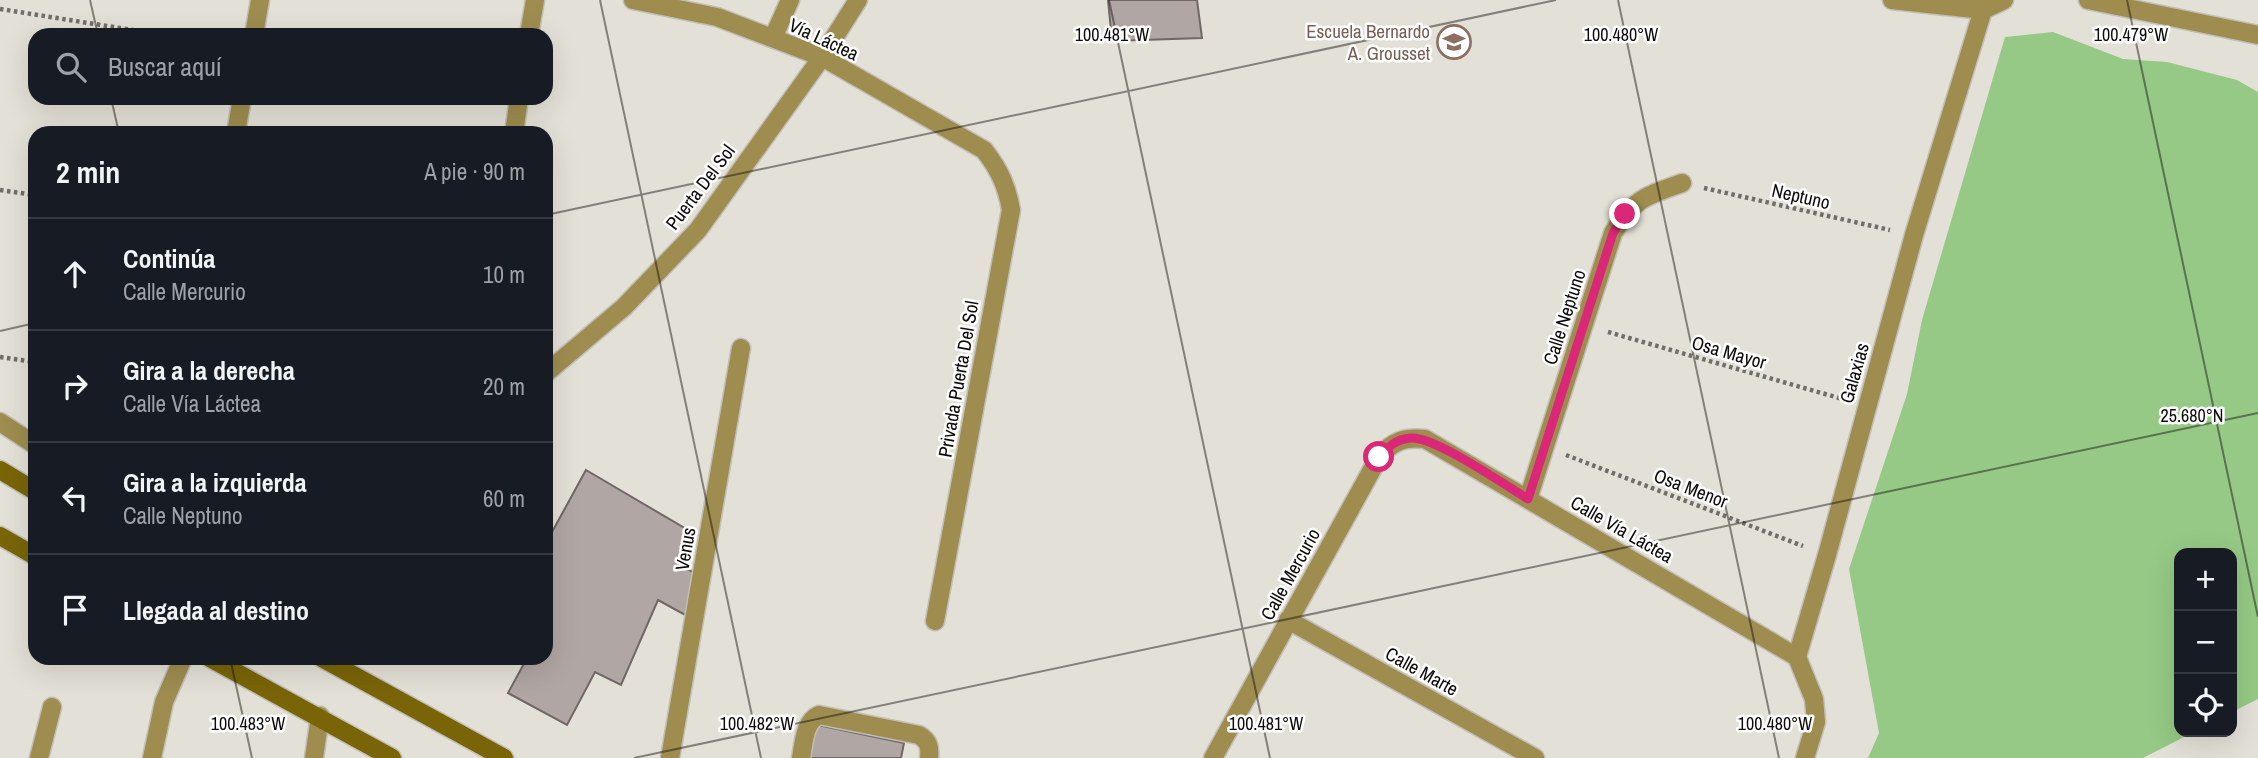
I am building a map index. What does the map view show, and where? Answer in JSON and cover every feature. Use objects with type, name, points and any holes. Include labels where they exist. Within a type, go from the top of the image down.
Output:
[{"type":"main road","points":[[0,470],[28,487]]},
{"type":"main road","points":[[0,536],[28,552]]},
{"type":"main road","points":[[223,665],[392,758]]},
{"type":"main road","points":[[335,665],[504,758]]},
{"type":"street","points":[[255,28],[260,0]]},
{"type":"street","points":[[530,28],[535,0]]},
{"type":"street","name":"Vía Láctea","points":[[633,0],[717,17],[822,57],[984,150]]},
{"type":"street","points":[[773,38],[790,0]]},
{"type":"street","name":"Puerta Del Sol","points":[[553,367],[624,307],[698,230],[822,57],[858,0]]},
{"type":"street","points":[[1892,0],[1984,5],[2004,0]]},
{"type":"street","points":[[2088,0],[2258,35]]},
{"type":"street","name":"Galaxias","points":[[1797,657],[1828,555],[1914,235],[1984,5]]},
{"type":"street","points":[[237,126],[241,105]]},
{"type":"street","points":[[515,126],[518,105]]},
{"type":"street","name":"Privada Puerta Del Sol","points":[[935,621],[1011,210],[998,167],[984,150]]},
{"type":"street","name":"Calle Neptuno","points":[[1528,499],[1613,233],[1625,214],[1643,197],[1682,183]]},
{"type":"street","name":"Venus","points":[[670,758],[741,348]]},
{"type":"street","points":[[0,422],[28,440]]},
{"type":"street","name":"Calle Mercurio","points":[[1213,758],[1379,457],[1390,445],[1401,439],[1425,439]]},
{"type":"street","name":"Calle Vía Láctea","points":[[1425,439],[1797,657]]},
{"type":"street","name":"Calle Marte","points":[[1288,620],[1535,758]]},
{"type":"street","points":[[1797,657],[1814,699],[1816,723],[1805,758]]},
{"type":"street","points":[[152,758],[164,702],[180,665]]},
{"type":"street","points":[[39,758],[52,707]]},
{"type":"street","points":[[801,758],[808,726],[813,718],[819,715],[919,736],[927,740],[929,758]]},
{"type":"street","points":[[314,758],[320,716]]},
{"type":"path","points":[[0,9],[120,28]]},
{"type":"path","name":"Neptuno","points":[[1682,183],[1914,235]]},
{"type":"path","points":[[0,190],[28,194]]},
{"type":"path","name":"Osa Mayor","points":[[1584,325],[1867,406]]},
{"type":"path","points":[[0,357],[28,361]]},
{"type":"path","name":"Osa Menor","points":[[1545,447],[1828,555]]},
{"type":"green space","points":[[2053,32],[2123,59],[2167,62],[2237,80],[2258,92],[2258,699],[2237,710],[2237,548],[2174,548],[2174,737],[2184,737],[2143,758],[1868,758],[1879,733],[1849,569],[1907,394],[1922,320],[2005,37]]},
{"type":"building","points":[[1108,0],[1197,0],[1202,38],[1112,41]]},
{"type":"building","points":[[586,470],[693,533],[679,565],[697,574],[687,616],[658,600],[621,685],[595,672],[567,725],[508,693],[523,665],[553,665],[553,530]]},
{"type":"building","points":[[813,724],[904,743],[901,758],[806,758]]},
{"type":"place","name":"Escuela Bernardo A. Grousset","points":[[1454,42]]},
{"type":"route","points":[[1379,457],[1390,445],[1401,439],[1425,439],[1528,499],[1613,233],[1625,214]]}]
